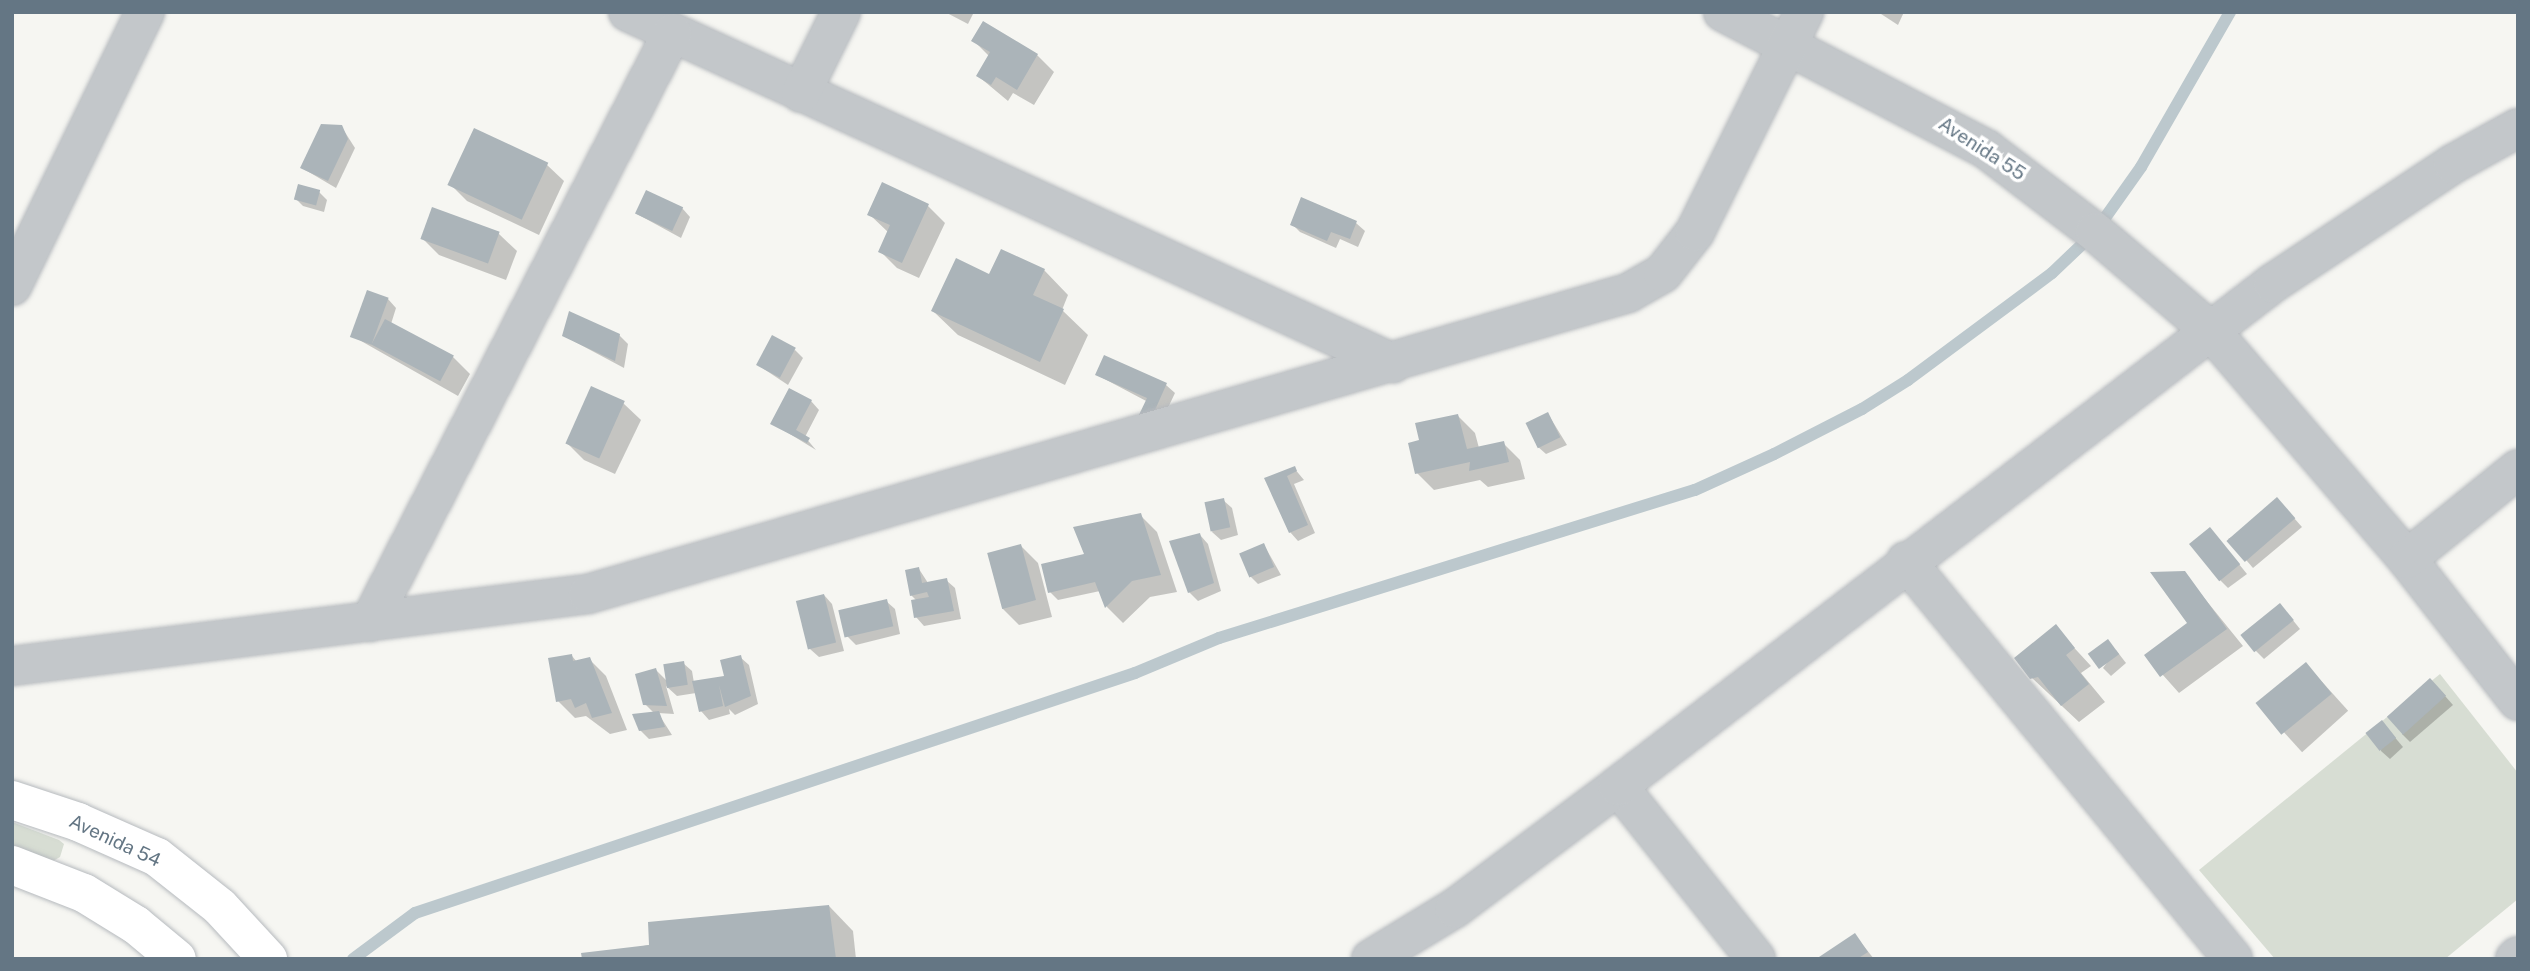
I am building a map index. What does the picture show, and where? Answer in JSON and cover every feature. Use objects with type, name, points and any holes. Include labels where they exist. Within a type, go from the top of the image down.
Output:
[{"type":"main road","name":"Avenida 54","points":[[12,800],[78,822],[157,856],[220,907],[268,959]]},
{"type":"main road","points":[[12,865],[84,893],[135,925],[177,959]]},
{"type":"street","points":[[12,286],[145,12]]},
{"type":"street","points":[[628,12],[1393,363]]},
{"type":"street","points":[[801,93],[841,12]]},
{"type":"street","name":"Avenida 55","points":[[1724,12],[1797,27],[2006,163],[2211,331],[2407,559],[2518,701]]},
{"type":"street","points":[[12,666],[588,594],[1628,293],[1662,273],[1695,232],[1797,27]]},
{"type":"street","points":[[370,622],[673,33]]},
{"type":"street","points":[[1371,959],[1455,908],[1618,786],[1906,561],[2315,253],[2518,128]]},
{"type":"street","points":[[2407,559],[2518,469]]},
{"type":"street","points":[[1906,561],[2233,959]]},
{"type":"street","points":[[1618,786],[1756,959]]},
{"type":"shaded area","points":[[2440,674],[2518,773],[2518,899],[2445,959],[2275,959],[2199,870]]},
{"type":"shaded area","points":[[12,822],[59,840],[64,844],[60,857],[53,861],[12,845]]},
{"type":"building","points":[[983,21],[1038,54],[1017,90],[996,77],[991,85],[976,76],[990,52],[971,41]]},
{"type":"building","points":[[321,124],[342,125],[348,139],[328,181],[300,168]]},
{"type":"building","points":[[474,128],[548,163],[522,220],[447,185]]},
{"type":"building","points":[[882,182],[929,204],[902,263],[878,252],[890,225],[867,215]]},
{"type":"building","points":[[298,184],[320,190],[316,205],[294,199]]},
{"type":"building","points":[[646,190],[683,207],[672,231],[635,214]]},
{"type":"building","points":[[1301,197],[1357,221],[1350,239],[1331,232],[1327,241],[1290,225]]},
{"type":"building","points":[[432,207],[500,232],[488,264],[420,239]]},
{"type":"building","points":[[1001,249],[1045,269],[1033,295],[1064,309],[1040,362],[931,311],[956,258],[989,274]]},
{"type":"building","points":[[367,290],[389,298],[372,345],[350,337]]},
{"type":"building","points":[[569,311],[620,334],[615,361],[562,336]]},
{"type":"building","points":[[385,319],[454,356],[440,381],[371,345]]},
{"type":"building","points":[[772,335],[796,348],[780,378],[756,365]]},
{"type":"building","points":[[1104,355],[1167,383],[1151,419],[1137,419],[1147,398],[1095,375]]},
{"type":"building","points":[[591,386],[625,401],[599,459],[565,444]]},
{"type":"building","points":[[789,388],[812,400],[796,430],[810,438],[807,443],[770,424]]},
{"type":"building","points":[[1548,412],[1560,437],[1538,448],[1526,423]]},
{"type":"building","points":[[1458,414],[1467,449],[1504,441],[1509,462],[1469,471],[1470,462],[1415,474],[1408,443],[1419,440],[1415,423]]},
{"type":"building","points":[[1295,466],[1297,471],[1287,476],[1308,525],[1289,533],[1264,478]]},
{"type":"building","points":[[2277,497],[2295,518],[2245,562],[2226,541]]},
{"type":"building","points":[[1224,498],[1230,527],[1211,532],[1204,502]]},
{"type":"building","points":[[1141,513],[1161,575],[1132,581],[1105,608],[1095,582],[1048,593],[1041,564],[1084,554],[1073,527]]},
{"type":"building","points":[[2210,527],[2240,564],[2219,581],[2189,544]]},
{"type":"building","points":[[1200,533],[1214,583],[1188,593],[1169,541]]},
{"type":"building","points":[[1264,543],[1274,567],[1249,577],[1239,554]]},
{"type":"building","points":[[1021,544],[1036,600],[1002,609],[987,553]]},
{"type":"building","points":[[919,567],[922,583],[947,578],[954,611],[914,618],[911,600],[929,597],[927,592],[910,596],[905,570]]},
{"type":"building","points":[[2185,571],[2227,629],[2160,677],[2144,655],[2187,623],[2150,572]]},
{"type":"building","points":[[824,594],[836,643],[808,650],[796,601]]},
{"type":"building","points":[[887,599],[893,626],[845,638],[838,610]]},
{"type":"building","points":[[2280,603],[2294,620],[2254,652],[2240,635]]},
{"type":"building","points":[[2056,624],[2075,648],[2066,655],[2089,684],[2061,706],[2038,677],[2030,679],[2014,658]]},
{"type":"building","points":[[2108,639],[2119,654],[2099,669],[2088,654]]},
{"type":"building","points":[[572,654],[573,661],[590,657],[612,713],[592,718],[586,703],[575,708],[571,699],[556,702],[548,658]]},
{"type":"building","points":[[741,655],[751,696],[725,707],[719,685],[723,706],[699,712],[692,681],[724,676],[720,660]]},
{"type":"building","points":[[684,661],[688,685],[667,688],[663,664]]},
{"type":"building","points":[[2306,662],[2332,694],[2281,735],[2255,703]]},
{"type":"building","points":[[656,668],[667,706],[643,705],[635,674]]},
{"type":"building","points":[[2430,678],[2446,696],[2403,735],[2387,717]]},
{"type":"building","points":[[659,711],[665,727],[639,731],[632,714]]},
{"type":"building","points":[[2382,720],[2396,738],[2380,751],[2365,733]]},
{"type":"building","points":[[829,905],[836,959],[582,959],[581,953],[649,945],[648,922]]},
{"type":"building","points":[[1855,933],[1868,952],[1857,959],[1816,959]]},
{"type":"waterway","points":[[353,959],[415,913],[1135,673],[1219,638],[1695,490],[1774,454],[1862,409],[1908,380],[2052,273],[2095,232],[2141,167],[2230,12]]}]
